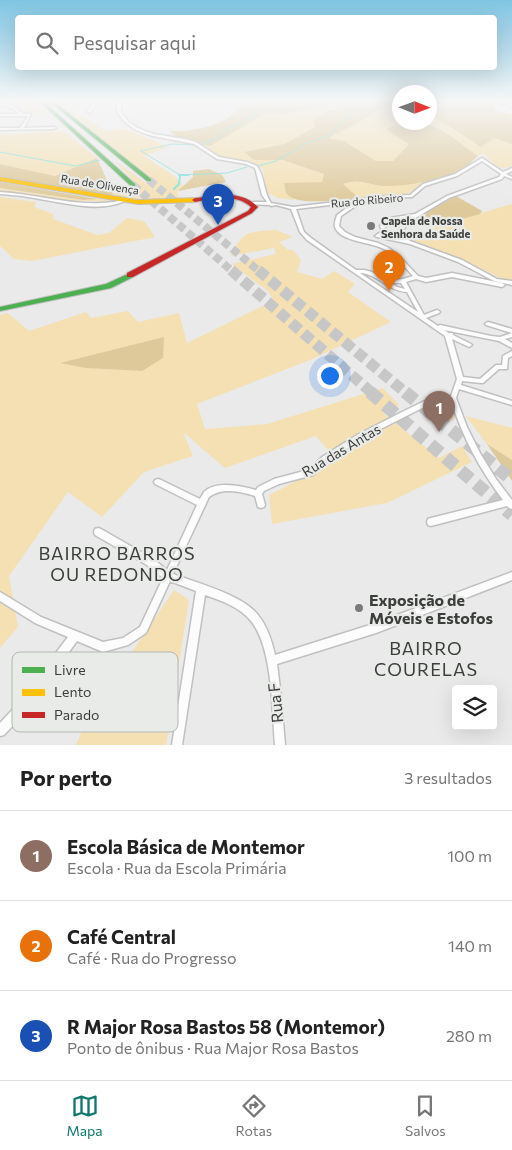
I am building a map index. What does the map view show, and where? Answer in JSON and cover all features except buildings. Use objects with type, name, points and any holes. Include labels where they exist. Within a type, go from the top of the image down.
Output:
[{"type":"main road","points":[[79,136],[133,185]]},
{"type":"main road","points":[[94,136],[149,180]]},
{"type":"main road","name":"Rua de Olivença","points":[[0,179],[122,201],[167,202],[234,195],[243,197],[254,205]]},
{"type":"main road","points":[[0,309],[108,286],[250,212],[254,205]]},
{"type":"street","points":[[161,136],[195,143],[218,158],[239,161],[254,166],[259,170],[260,186],[271,205],[285,209],[297,216]]},
{"type":"street","name":"Rua do Ribeiro","points":[[285,209],[364,199],[411,196],[424,185],[456,175],[482,159],[502,174]]},
{"type":"street","points":[[411,243],[400,233],[405,222],[448,197],[501,178],[502,174],[512,169]]},
{"type":"street","points":[[502,174],[512,178]]},
{"type":"street","points":[[0,193],[67,202],[112,203],[122,201]]},
{"type":"street","points":[[364,199],[339,215],[337,226],[339,230],[388,249],[410,268],[416,277]]},
{"type":"street","points":[[254,205],[294,208],[302,232],[306,236],[401,304],[448,335],[469,345]]},
{"type":"street","points":[[416,215],[386,220],[382,226],[385,231],[377,236],[411,243],[460,260],[496,280],[512,284]]},
{"type":"street","points":[[357,271],[364,270],[408,291]]},
{"type":"street","points":[[386,282],[403,281],[416,277],[426,280],[452,275],[486,283],[512,284]]},
{"type":"street","points":[[403,281],[423,317]]},
{"type":"street","points":[[423,317],[437,312]]},
{"type":"street","points":[[488,324],[512,333]]},
{"type":"street","points":[[434,325],[500,339],[512,346]]},
{"type":"street","points":[[448,335],[462,332]]},
{"type":"street","points":[[500,339],[512,333]]},
{"type":"street","points":[[431,522],[510,504],[477,454],[458,413],[453,398],[459,387],[460,379],[448,335]]},
{"type":"street","points":[[460,379],[481,381],[498,367],[508,367],[505,357],[512,353]]},
{"type":"street","points":[[459,387],[512,403]]},
{"type":"street","name":"Rua das Antas","points":[[258,494],[261,488],[276,480],[310,473],[325,459],[350,443],[408,412],[437,398],[453,398]]},
{"type":"street","points":[[158,482],[200,503]]},
{"type":"street","points":[[0,596],[38,620],[103,647],[125,642],[143,630],[200,503],[211,490],[223,488],[258,494],[261,505]]},
{"type":"street","name":"Rua F","points":[[98,532],[150,562],[167,576],[243,608],[255,618],[271,661],[280,745]]},
{"type":"street","points":[[271,661],[376,628],[512,576]]},
{"type":"street","points":[[177,745],[201,589]]},
{"type":"street","points":[[62,652],[75,635]]},
{"type":"street","points":[[0,731],[12,718]]},
{"type":"shaded area","points":[[0,136],[69,136],[97,158],[55,176],[0,164]]},
{"type":"shaded area","points":[[99,136],[142,136],[169,147],[144,156],[174,176],[184,186],[177,192],[179,198],[159,200],[105,196],[138,186],[114,160],[146,183],[154,181]]},
{"type":"shaded area","points":[[174,136],[228,136],[210,146]]},
{"type":"shaded area","points":[[228,136],[299,136],[284,144],[244,152],[254,160],[283,160],[324,174],[323,182],[287,194],[295,200],[278,198],[266,192],[263,169],[251,162],[218,156],[205,145],[210,146]]},
{"type":"shaded area","points":[[299,136],[332,136],[328,138],[344,141],[376,161],[393,161],[409,144],[396,136],[450,136],[478,156],[459,171],[438,178],[415,184],[393,186],[349,182],[343,184],[359,198],[310,201],[292,198],[286,193],[284,183],[322,182],[324,174],[283,160],[254,160],[244,152],[284,144]]},
{"type":"shaded area","points":[[332,136],[396,136],[409,144],[393,161],[376,161],[344,141],[328,138]]},
{"type":"shaded area","points":[[449,136],[465,136],[481,146],[494,138],[512,144],[512,166],[507,168],[499,167],[492,163],[483,153],[478,156]]},
{"type":"shaded area","points":[[464,136],[512,136],[512,144],[494,138],[481,147]]},
{"type":"shaded area","points":[[97,158],[113,194],[105,196],[0,176],[0,164],[55,176]]},
{"type":"shaded area","points":[[209,169],[222,175],[226,182],[178,191],[193,177],[193,171]]},
{"type":"shaded area","points":[[443,177],[425,183],[405,195],[359,198],[343,184],[361,182],[392,186]]},
{"type":"shaded area","points":[[0,182],[97,199],[83,200],[0,188]]},
{"type":"shaded area","points":[[0,188],[83,200],[96,198],[113,201],[75,201],[0,192]]},
{"type":"shaded area","points":[[456,196],[482,211],[480,214],[458,220],[424,218],[427,212]]},
{"type":"shaded area","points":[[0,197],[36,202],[34,207],[53,214],[53,219],[97,235],[109,233],[127,218],[144,221],[155,237],[32,261],[14,259],[0,246]]},
{"type":"shaded area","points":[[512,204],[512,280],[502,279],[464,260],[408,239],[408,235],[437,240],[433,218],[458,220]]},
{"type":"shaded area","points":[[276,230],[293,237],[279,242],[288,250],[293,250],[301,260],[297,272],[322,279],[334,271],[355,284],[348,292],[391,322],[310,360],[197,404],[205,429],[267,424],[383,388],[399,405],[384,414],[439,458],[462,446],[472,462],[387,503],[272,524],[269,495],[337,460],[316,436],[225,468],[183,432],[193,456],[144,472],[102,517],[68,492],[9,576],[18,627],[0,648],[0,315],[8,313],[29,331],[86,312],[91,318],[128,311],[138,322],[179,313],[187,343],[273,301],[269,292],[232,264],[276,254],[274,248],[231,256],[239,241],[248,234]],"holes":[[[164,338],[142,371],[85,368],[61,363]]]},
{"type":"shaded area","points":[[164,337],[163,358],[142,371],[85,368],[60,363]]},
{"type":"shaded area","points":[[440,404],[450,406],[455,418],[445,423],[430,409]]},
{"type":"shaded area","points":[[466,416],[512,428],[512,460],[487,444]]},
{"type":"shaded area","points":[[487,444],[512,460],[512,481]]},
{"type":"shaded area","points":[[174,590],[189,600],[178,669],[178,652],[132,652]]},
{"type":"shaded area","points":[[81,732],[168,732],[166,745],[76,745]]},
{"type":"waterway","points":[[202,144],[220,136]]},
{"type":"waterway","points":[[258,166],[276,161],[305,144],[326,136]]},
{"type":"waterway","points":[[180,175],[141,151],[172,144],[195,145]]},
{"type":"waterway","points":[[0,152],[75,166],[100,160]]},
{"type":"waterway","points":[[180,175],[227,173],[247,167]]},
{"type":"waterway","points":[[174,189],[179,184],[180,175]]},
{"type":"waterway","points":[[180,175],[188,175]]},
{"type":"tunnel","points":[[149,180],[259,271]]},
{"type":"tunnel","points":[[133,185],[232,271]]},
{"type":"tunnel","points":[[231,270],[372,393]]},
{"type":"tunnel","points":[[258,270],[406,393]]},
{"type":"tunnel","points":[[370,392],[512,515]]},
{"type":"tunnel","points":[[405,392],[512,480]]},
{"type":"traffic: fast","points":[[79,136],[133,185]]},
{"type":"traffic: fast","points":[[94,136],[149,180]]},
{"type":"traffic: fast","points":[[0,309],[108,286],[130,275]]},
{"type":"traffic: slow","points":[[0,179],[138,202],[195,200]]},
{"type":"traffic: jam","points":[[130,275],[250,212],[255,207],[242,198],[227,196],[195,200]]},
{"type":"place","name":"R Major Rosa Bastos 58 (Montemor)","points":[[218,225]]},
{"type":"place","name":"Capela de Nossa Senhora da Saúde","points":[[371,226]]},
{"type":"place","name":"Café Central","points":[[389,291]]},
{"type":"place","name":"Escola Básica de Montemor","points":[[439,432]]},
{"type":"place","name":"Exposição de Móveis e Estofos","points":[[359,608]]},
{"type":"district","name":"BAIRRO BARROS OU REDONDO","points":[[117,563]]},
{"type":"district","name":"BAIRRO COURELAS","points":[[426,658]]}]
